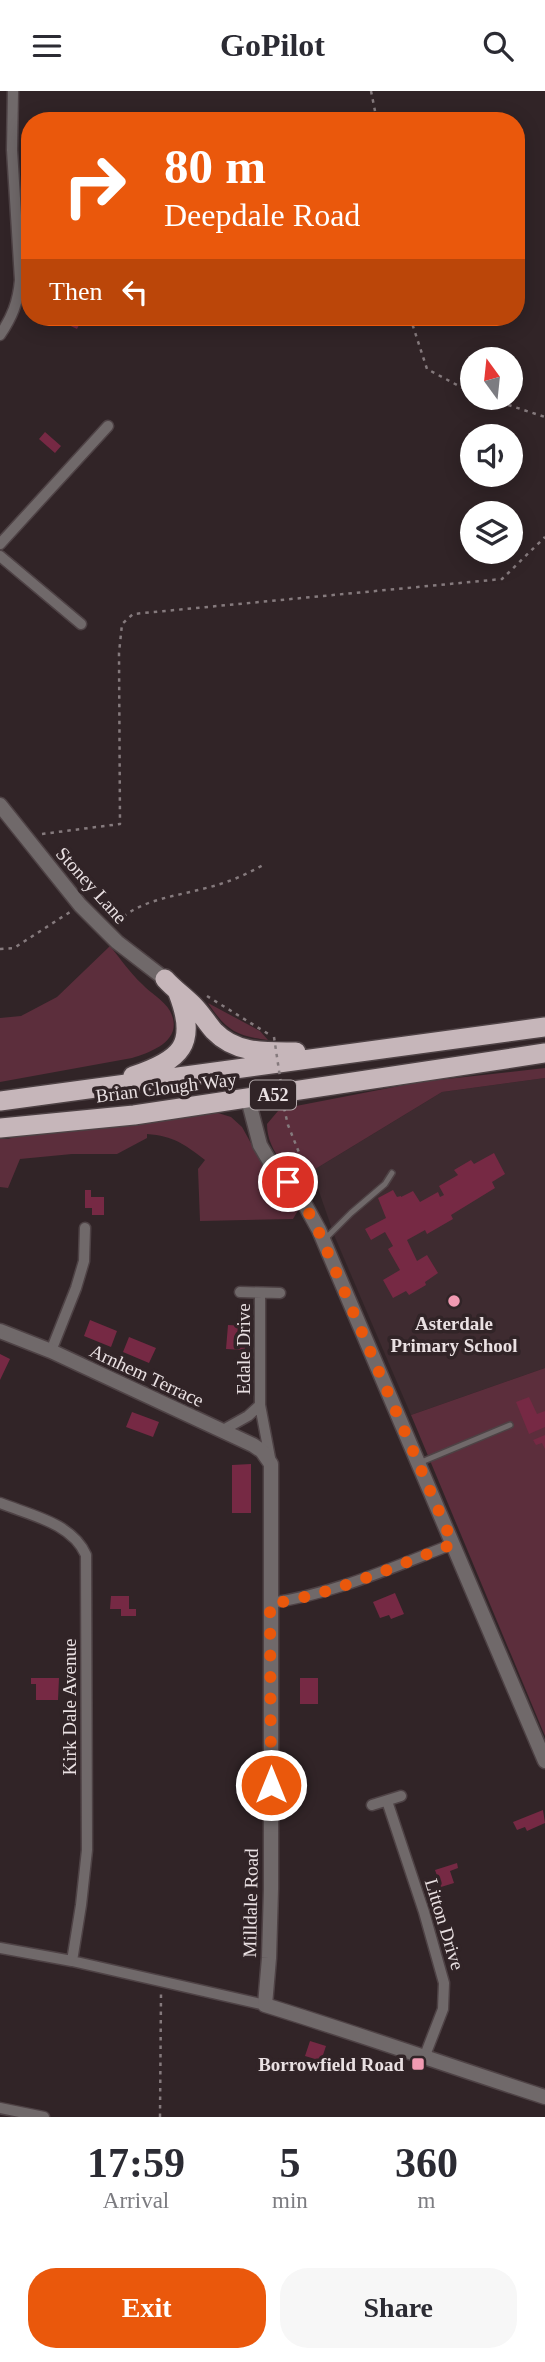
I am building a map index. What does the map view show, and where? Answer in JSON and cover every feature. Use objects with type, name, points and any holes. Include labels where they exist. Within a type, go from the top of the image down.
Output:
[{"type":"highway","points":[[172,986],[223,1039],[249,1050],[306,1052],[426,1043]]},
{"type":"highway","points":[[89,1091],[153,1069],[179,1053],[186,1040],[187,1028],[185,1012],[172,986]]},
{"type":"highway","name":"Brian Clough Way","points":[[0,1101],[545,1027]]},
{"type":"highway","name":"Brian Clough Way","points":[[0,1128],[134,1115],[545,1053]]},
{"type":"street","points":[[0,335],[13,315],[20,280],[12,138],[13,91]]},
{"type":"street","points":[[0,544],[108,426]]},
{"type":"street","points":[[0,556],[82,624]]},
{"type":"street","name":"Stoney Lane","points":[[0,805],[80,905],[117,942],[172,986]]},
{"type":"street","points":[[248,1099],[260,1145],[270,1162],[303,1202],[323,1241],[545,1761]]},
{"type":"street","points":[[51,1351],[84,1261],[85,1228]]},
{"type":"street","name":"Edale Drive","points":[[240,1292],[280,1293]]},
{"type":"street","name":"Edale Drive","points":[[260,1293],[260,1405],[271,1464]]},
{"type":"street","name":"Arnhem Terrace","points":[[0,1331],[51,1351],[223,1430],[262,1451],[271,1464]]},
{"type":"street","name":"Edale Drive","points":[[223,1430],[248,1416],[260,1405]]},
{"type":"street","name":"Milldale Road","points":[[265,2005],[271,1889],[271,1464]]},
{"type":"street","name":"Kirk Dale Avenue","points":[[0,1503],[67,1531],[82,1545],[86,1555],[87,1850],[72,1961]]},
{"type":"street","points":[[270,1604],[303,1599],[337,1589],[453,1544]]},
{"type":"street","points":[[372,1805],[401,1796]]},
{"type":"street","name":"Litton Drive","points":[[387,1801],[425,1912],[444,1983],[443,2009],[424,2058]]},
{"type":"street","points":[[0,1948],[72,1961],[265,2005],[545,2097]]},
{"type":"street","points":[[0,2108],[44,2117]]},
{"type":"lane","points":[[323,1241],[385,1184],[392,1173]]},
{"type":"lane","points":[[419,1464],[510,1425]]},
{"type":"path","points":[[372,91],[375,112]]},
{"type":"path","points":[[413,326],[427,369],[460,387]]},
{"type":"path","points":[[523,410],[545,417]]},
{"type":"path","points":[[24,837],[120,824],[120,653],[122,624],[133,614],[502,579],[545,537]]},
{"type":"path","points":[[107,932],[119,919],[136,908],[162,898],[229,881],[263,866]]},
{"type":"path","points":[[0,950],[14,948],[80,905]]},
{"type":"path","points":[[214,999],[274,1037],[288,1125],[318,1200]]},
{"type":"path","points":[[160,2117],[161,1981]]},
{"type":"shaded area","points":[[110,946],[133,975],[170,1011],[173,1030],[170,1037],[157,1048],[132,1058],[0,1082],[0,1018],[21,1016],[57,997]]},
{"type":"shaded area","points":[[208,1003],[260,1031],[268,1040],[240,1034],[226,1026]]},
{"type":"shaded area","points":[[545,1068],[545,1078],[442,1092],[312,1171],[318,1190],[312,1192],[282,1162],[268,1135],[267,1124],[278,1111],[296,1106],[420,1082]]},
{"type":"shaded area","name":"Asterdale Primary School","points":[[545,1078],[545,1368],[411,1415],[334,1235],[312,1171],[442,1092]]},
{"type":"shaded area","points":[[218,1113],[231,1117],[242,1127],[268,1174],[284,1186],[300,1207],[293,1219],[200,1221],[198,1169],[205,1160],[178,1142],[147,1134],[147,1138],[117,1154],[72,1154],[20,1159],[8,1188],[0,1187],[0,1139],[34,1131],[83,1131],[110,1124]]},
{"type":"shaded area","points":[[545,1368],[545,1736],[411,1415]]},
{"type":"building","points":[[45,432],[61,446],[55,453],[39,439]]},
{"type":"building","points":[[494,1153],[505,1174],[492,1182],[495,1188],[451,1215],[453,1219],[427,1234],[425,1230],[407,1240],[417,1261],[427,1255],[438,1273],[425,1282],[426,1285],[409,1295],[406,1291],[393,1298],[383,1280],[400,1270],[388,1249],[393,1246],[385,1232],[371,1240],[365,1229],[386,1218],[378,1198],[393,1190],[397,1197],[413,1191],[420,1202],[438,1192],[440,1197],[444,1195],[439,1186],[458,1175],[454,1170],[471,1160],[474,1164]]},
{"type":"building","points":[[85,1190],[91,1190],[91,1197],[104,1197],[104,1215],[92,1215],[92,1208],[85,1208]]},
{"type":"building","points":[[90,1320],[117,1331],[111,1347],[84,1336]]},
{"type":"building","points":[[228,1325],[246,1326],[245,1350],[226,1349]]},
{"type":"building","points":[[129,1337],[156,1348],[149,1363],[123,1352]]},
{"type":"building","points":[[0,1354],[10,1359],[0,1380]]},
{"type":"building","points":[[529,1397],[537,1414],[545,1411],[545,1427],[529,1434],[516,1402]]},
{"type":"building","points":[[132,1412],[159,1422],[153,1437],[126,1427]]},
{"type":"building","points":[[545,1435],[545,1449],[542,1443],[536,1445],[533,1440]]},
{"type":"building","points":[[251,1464],[251,1513],[232,1513],[232,1465]]},
{"type":"building","points":[[395,1593],[404,1614],[391,1619],[389,1615],[380,1618],[373,1602]]},
{"type":"building","points":[[111,1596],[129,1596],[129,1609],[136,1609],[136,1616],[121,1616],[121,1609],[110,1609]]},
{"type":"building","points":[[31,1678],[59,1678],[58,1700],[36,1700],[36,1684],[31,1684]]},
{"type":"building","points":[[300,1678],[318,1678],[318,1704],[300,1704]]},
{"type":"building","points":[[543,1810],[545,1823],[527,1831],[525,1827],[517,1830],[513,1822]]},
{"type":"building","points":[[457,1863],[458,1868],[450,1871],[454,1883],[441,1887],[435,1870]]},
{"type":"building","points":[[310,2041],[326,2046],[317,2073],[311,2071],[315,2059],[305,2056]]},
{"type":"place","name":"Asterdale Primary School","points":[[454,1301]]},
{"type":"place","name":"Borrowfield Road","points":[[418,2064]]},
{"type":"route","points":[[271,1785],[270,1604],[303,1599],[337,1589],[453,1544],[318,1230],[303,1202],[288,1182]]}]
